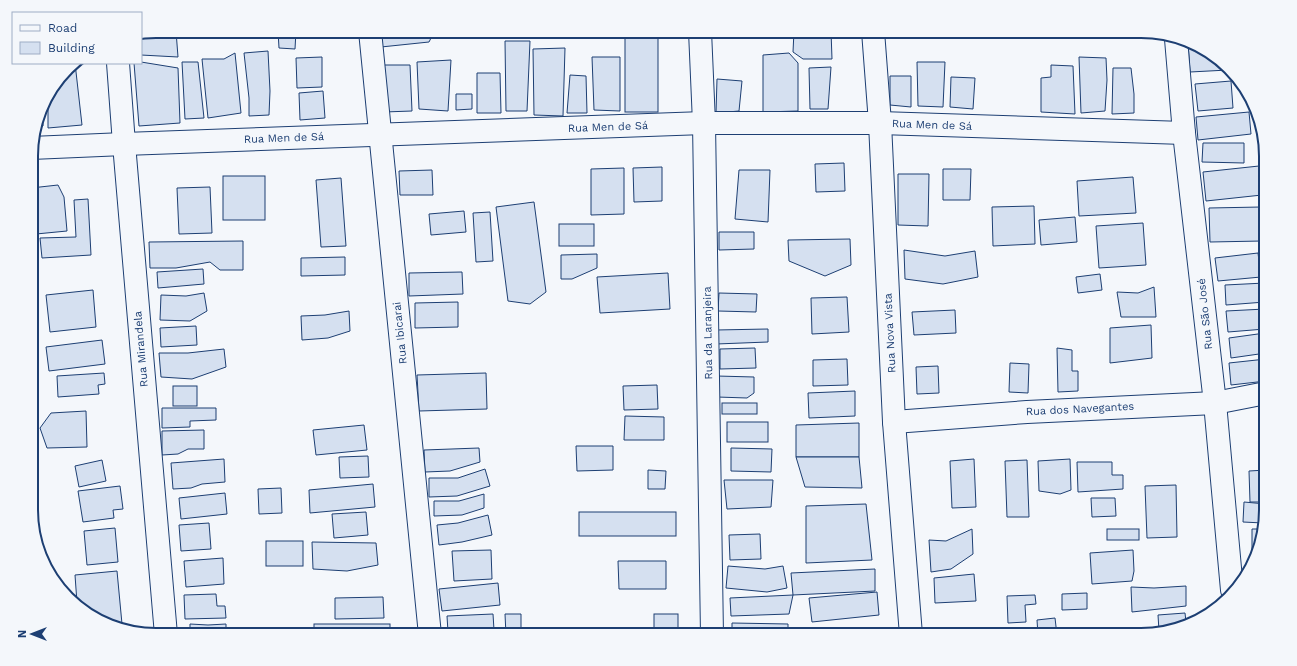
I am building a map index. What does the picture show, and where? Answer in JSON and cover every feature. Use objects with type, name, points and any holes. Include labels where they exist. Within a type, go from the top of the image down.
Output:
[{"type":"street","name":"Rua Ibicarai","points":[[371,38],[429,628]]},
{"type":"street","name":"Rua da Laranjeira","points":[[700,38],[704,123],[712,628]]},
{"type":"street","name":"Rua Nova Vista","points":[[874,38],[880,123],[894,422],[910,628]]},
{"type":"street","name":"Rua São José","points":[[1176,44],[1184,133],[1215,403],[1232,586]]},
{"type":"street","name":"Rua Mirandela","points":[[118,64],[165,628]]},
{"type":"street","name":"Rua Men de Sá","points":[[38,148],[704,123],[880,123],[1184,133]]},
{"type":"street","name":"Rua dos Navegantes","points":[[894,422],[1027,412],[1215,403],[1259,394]]},
{"type":"building","points":[[177,38],[178,57],[142,55],[142,39]]},
{"type":"building","points":[[278,38],[296,38],[295,49],[279,48]]},
{"type":"building","points":[[380,38],[431,38],[429,42],[381,47]]},
{"type":"building","points":[[625,38],[658,38],[658,112],[625,112]]},
{"type":"building","points":[[794,38],[831,38],[832,59],[803,59],[793,52]]},
{"type":"building","points":[[505,41],[530,41],[527,111],[506,111]]},
{"type":"building","points":[[565,48],[563,116],[534,115],[533,49]]},
{"type":"building","points":[[1188,48],[1213,62],[1221,70],[1190,72]]},
{"type":"building","points":[[268,51],[270,91],[269,115],[249,116],[249,98],[244,53]]},
{"type":"building","points":[[235,53],[241,113],[208,118],[202,59],[224,59]]},
{"type":"building","points":[[789,53],[798,63],[798,111],[763,112],[763,55]]},
{"type":"building","points":[[322,57],[322,87],[297,88],[296,58]]},
{"type":"building","points":[[592,57],[620,57],[620,111],[594,110]]},
{"type":"building","points":[[1079,57],[1106,58],[1107,80],[1105,111],[1081,113]]},
{"type":"building","points":[[451,60],[448,111],[419,109],[417,62]]},
{"type":"building","points":[[142,62],[178,68],[180,123],[139,126],[134,64],[142,64]]},
{"type":"building","points":[[182,62],[198,62],[204,118],[185,119]]},
{"type":"building","points":[[917,62],[945,62],[943,107],[918,106]]},
{"type":"building","points":[[382,65],[410,65],[412,111],[384,112]]},
{"type":"building","points":[[1051,65],[1073,66],[1075,114],[1041,112],[1041,78],[1051,77]]},
{"type":"building","points":[[831,67],[828,109],[810,109],[809,68]]},
{"type":"building","points":[[1113,68],[1131,68],[1134,94],[1134,113],[1112,114]]},
{"type":"building","points":[[76,70],[82,125],[48,128],[48,109],[50,104],[62,84]]},
{"type":"building","points":[[477,73],[500,73],[501,113],[477,113]]},
{"type":"building","points":[[570,75],[586,76],[587,113],[567,113]]},
{"type":"building","points":[[890,76],[911,76],[911,107],[890,105]]},
{"type":"building","points":[[951,77],[975,78],[973,109],[950,107]]},
{"type":"building","points":[[717,79],[742,81],[739,111],[716,113]]},
{"type":"building","points":[[1231,81],[1233,108],[1198,111],[1195,84]]},
{"type":"building","points":[[323,91],[325,118],[300,120],[299,93]]},
{"type":"building","points":[[456,94],[472,94],[472,109],[456,110]]},
{"type":"building","points":[[1249,112],[1251,134],[1198,140],[1196,117]]},
{"type":"building","points":[[1203,143],[1244,143],[1244,163],[1202,162]]},
{"type":"building","points":[[844,163],[845,191],[816,192],[815,164]]},
{"type":"building","points":[[1259,166],[1259,195],[1206,201],[1203,172]]},
{"type":"building","points":[[662,167],[662,201],[634,202],[633,168]]},
{"type":"building","points":[[624,168],[624,214],[591,215],[591,169]]},
{"type":"building","points":[[943,169],[971,169],[970,200],[943,200]]},
{"type":"building","points":[[432,170],[433,195],[400,195],[399,171]]},
{"type":"building","points":[[739,170],[770,170],[768,222],[735,219]]},
{"type":"building","points":[[898,174],[929,174],[928,226],[898,225]]},
{"type":"building","points":[[223,176],[265,176],[265,220],[223,220]]},
{"type":"building","points":[[1133,177],[1136,213],[1079,216],[1077,181]]},
{"type":"building","points":[[341,178],[346,246],[321,247],[316,180]]},
{"type":"building","points":[[58,185],[64,197],[67,231],[38,234],[38,187]]},
{"type":"building","points":[[210,187],[212,233],[179,234],[177,188]]},
{"type":"building","points":[[88,199],[91,255],[42,258],[40,238],[76,237],[74,200]]},
{"type":"building","points":[[534,202],[546,292],[530,304],[508,301],[496,207]]},
{"type":"building","points":[[1034,206],[1035,244],[993,246],[992,207]]},
{"type":"building","points":[[1259,207],[1259,241],[1210,242],[1209,208]]},
{"type":"building","points":[[464,211],[466,232],[431,235],[429,214]]},
{"type":"building","points":[[490,212],[493,261],[476,262],[473,213]]},
{"type":"building","points":[[1075,217],[1077,242],[1041,245],[1039,220]]},
{"type":"building","points":[[1143,223],[1146,265],[1099,268],[1096,226]]},
{"type":"building","points":[[559,224],[594,224],[594,246],[559,246]]},
{"type":"building","points":[[719,232],[754,232],[754,249],[719,250]]},
{"type":"building","points":[[850,239],[851,265],[825,276],[789,261],[788,240]]},
{"type":"building","points":[[243,241],[243,270],[220,270],[210,262],[176,268],[150,268],[149,242]]},
{"type":"building","points":[[904,250],[945,256],[975,251],[978,277],[943,284],[905,279]]},
{"type":"building","points":[[1258,253],[1259,277],[1218,281],[1215,258]]},
{"type":"building","points":[[597,254],[597,268],[572,279],[561,279],[561,255]]},
{"type":"building","points":[[345,257],[345,275],[301,276],[301,258]]},
{"type":"building","points":[[203,269],[204,284],[158,288],[157,272]]},
{"type":"building","points":[[462,272],[463,294],[409,296],[409,273]]},
{"type":"building","points":[[668,273],[670,309],[600,313],[597,277]]},
{"type":"building","points":[[1100,274],[1102,290],[1078,293],[1076,277]]},
{"type":"building","points":[[1259,283],[1259,302],[1226,305],[1225,285]]},
{"type":"building","points":[[1154,287],[1156,317],[1121,317],[1117,292],[1138,293]]},
{"type":"building","points":[[93,290],[96,327],[50,332],[46,295]]},
{"type":"building","points":[[204,293],[207,311],[190,321],[160,320],[161,295],[186,296]]},
{"type":"building","points":[[719,293],[757,294],[756,312],[718,311]]},
{"type":"building","points":[[847,297],[849,332],[812,334],[811,298]]},
{"type":"building","points":[[458,302],[458,327],[415,328],[415,303]]},
{"type":"building","points":[[1259,309],[1259,329],[1228,332],[1226,311]]},
{"type":"building","points":[[955,310],[956,333],[914,335],[912,312]]},
{"type":"building","points":[[349,311],[350,331],[328,338],[302,340],[301,316],[325,315]]},
{"type":"building","points":[[1151,325],[1152,358],[1110,363],[1110,328]]},
{"type":"building","points":[[196,326],[197,345],[161,347],[160,328]]},
{"type":"building","points":[[768,329],[768,342],[716,344],[716,330]]},
{"type":"building","points":[[1259,334],[1259,354],[1231,358],[1229,338]]},
{"type":"building","points":[[102,340],[105,364],[49,371],[46,347]]},
{"type":"building","points":[[755,348],[756,368],[720,369],[720,349]]},
{"type":"building","points":[[1057,348],[1072,350],[1072,371],[1078,371],[1078,391],[1058,392]]},
{"type":"building","points":[[224,349],[226,367],[192,379],[161,377],[159,353],[188,353]]},
{"type":"building","points":[[847,359],[848,385],[813,386],[813,360]]},
{"type":"building","points":[[1259,360],[1259,382],[1231,385],[1229,363]]},
{"type":"building","points":[[1010,363],[1029,364],[1028,393],[1009,392]]},
{"type":"building","points":[[938,366],[939,393],[917,394],[916,367]]},
{"type":"building","points":[[104,373],[105,384],[98,385],[99,394],[58,397],[57,376]]},
{"type":"building","points":[[486,373],[487,409],[419,411],[417,375]]},
{"type":"building","points":[[717,376],[754,377],[754,393],[747,398],[717,397]]},
{"type":"building","points":[[657,385],[658,409],[624,410],[623,386]]},
{"type":"building","points":[[173,386],[197,386],[197,406],[173,406]]},
{"type":"building","points":[[855,391],[855,416],[809,418],[808,393]]},
{"type":"building","points":[[722,403],[757,403],[757,414],[722,414]]},
{"type":"building","points":[[162,408],[216,408],[216,420],[190,421],[190,427],[162,428]]},
{"type":"building","points":[[86,411],[87,447],[47,448],[40,428],[51,413]]},
{"type":"building","points":[[625,416],[664,417],[664,440],[624,440]]},
{"type":"building","points":[[727,422],[768,422],[768,442],[727,442]]},
{"type":"building","points":[[859,423],[859,457],[796,457],[796,425]]},
{"type":"building","points":[[364,425],[367,450],[316,455],[313,430]]},
{"type":"building","points":[[204,430],[204,449],[188,449],[178,454],[162,455],[162,431]]},
{"type":"building","points":[[576,446],[613,446],[613,470],[577,471]]},
{"type":"building","points":[[479,448],[480,462],[450,471],[425,472],[424,450]]},
{"type":"building","points":[[731,448],[772,449],[771,472],[731,471]]},
{"type":"building","points":[[368,456],[369,477],[340,478],[339,457]]},
{"type":"building","points":[[796,457],[859,457],[862,488],[805,487]]},
{"type":"building","points":[[224,459],[225,482],[202,484],[191,488],[173,489],[171,463]]},
{"type":"building","points":[[974,459],[976,507],[952,508],[950,461]]},
{"type":"building","points":[[1070,459],[1071,490],[1060,494],[1039,491],[1038,461]]},
{"type":"building","points":[[102,460],[106,481],[79,487],[75,466]]},
{"type":"building","points":[[1027,460],[1029,517],[1007,517],[1005,461]]},
{"type":"building","points":[[1077,462],[1112,462],[1112,475],[1123,475],[1123,489],[1078,492]]},
{"type":"building","points":[[485,469],[490,486],[457,496],[429,497],[429,478],[458,478]]},
{"type":"building","points":[[648,470],[666,471],[665,489],[648,489]]},
{"type":"building","points":[[1259,470],[1259,502],[1250,502],[1249,471]]},
{"type":"building","points":[[724,480],[773,480],[771,507],[727,509]]},
{"type":"building","points":[[373,484],[375,507],[310,513],[309,490]]},
{"type":"building","points":[[1176,485],[1177,537],[1147,538],[1145,486]]},
{"type":"building","points":[[120,486],[123,509],[113,510],[114,518],[83,522],[78,491]]},
{"type":"building","points":[[281,488],[282,513],[259,514],[258,489]]},
{"type":"building","points":[[225,493],[227,514],[181,519],[179,498]]},
{"type":"building","points":[[484,494],[484,508],[462,515],[434,516],[434,501],[459,501]]},
{"type":"building","points":[[1091,498],[1115,498],[1116,516],[1092,517]]},
{"type":"building","points":[[1244,502],[1259,503],[1258,523],[1243,522]]},
{"type":"building","points":[[866,504],[872,560],[806,563],[806,506]]},
{"type":"building","points":[[366,512],[368,535],[334,538],[332,514]]},
{"type":"building","points":[[579,512],[676,512],[676,536],[579,536]]},
{"type":"building","points":[[488,515],[492,535],[462,542],[439,545],[437,525],[458,523]]},
{"type":"building","points":[[209,523],[211,549],[181,551],[179,525]]},
{"type":"building","points":[[115,528],[118,562],[87,565],[84,531]]},
{"type":"building","points":[[972,529],[973,554],[951,569],[931,572],[929,540],[946,541]]},
{"type":"building","points":[[1107,529],[1139,529],[1139,540],[1107,540]]},
{"type":"building","points":[[1252,529],[1258,529],[1257,533],[1252,550]]},
{"type":"building","points":[[760,534],[761,559],[730,560],[729,535]]},
{"type":"building","points":[[266,541],[303,541],[303,566],[266,566]]},
{"type":"building","points":[[312,542],[376,543],[378,565],[347,571],[313,569]]},
{"type":"building","points":[[491,550],[492,579],[454,581],[452,551]]},
{"type":"building","points":[[1133,550],[1134,571],[1132,581],[1092,584],[1090,553]]},
{"type":"building","points":[[223,558],[224,584],[186,587],[184,561]]},
{"type":"building","points":[[618,561],[666,561],[666,589],[619,589]]},
{"type":"building","points":[[728,566],[765,569],[783,566],[787,588],[767,592],[726,588]]},
{"type":"building","points":[[875,569],[875,591],[793,595],[791,573]]},
{"type":"building","points":[[117,571],[122,623],[104,616],[77,598],[75,575]]},
{"type":"building","points":[[974,574],[976,601],[935,603],[934,578]]},
{"type":"building","points":[[498,583],[500,605],[442,611],[439,589]]},
{"type":"building","points":[[1186,586],[1186,606],[1132,612],[1131,587],[1154,588]]},
{"type":"building","points":[[877,592],[879,615],[812,622],[809,598]]},
{"type":"building","points":[[1087,593],[1087,609],[1062,610],[1062,594]]},
{"type":"building","points":[[216,594],[217,606],[225,606],[226,618],[185,619],[184,595]]},
{"type":"building","points":[[793,595],[789,614],[731,616],[730,598]]},
{"type":"building","points":[[1035,595],[1036,604],[1025,605],[1026,622],[1008,623],[1007,596]]},
{"type":"building","points":[[383,597],[384,618],[335,619],[335,598]]},
{"type":"building","points":[[1185,613],[1186,619],[1159,627],[1158,615]]},
{"type":"building","points":[[493,614],[494,628],[448,628],[447,616]]},
{"type":"building","points":[[505,614],[521,614],[521,628],[506,628]]},
{"type":"building","points":[[654,614],[678,614],[678,628],[654,628]]},
{"type":"building","points":[[1055,618],[1056,628],[1038,628],[1037,620]]},
{"type":"building","points":[[732,623],[788,624],[788,628],[732,628]]},
{"type":"building","points":[[190,624],[226,624],[226,628],[190,628]]},
{"type":"building","points":[[314,624],[390,624],[390,628],[314,628]]}]
